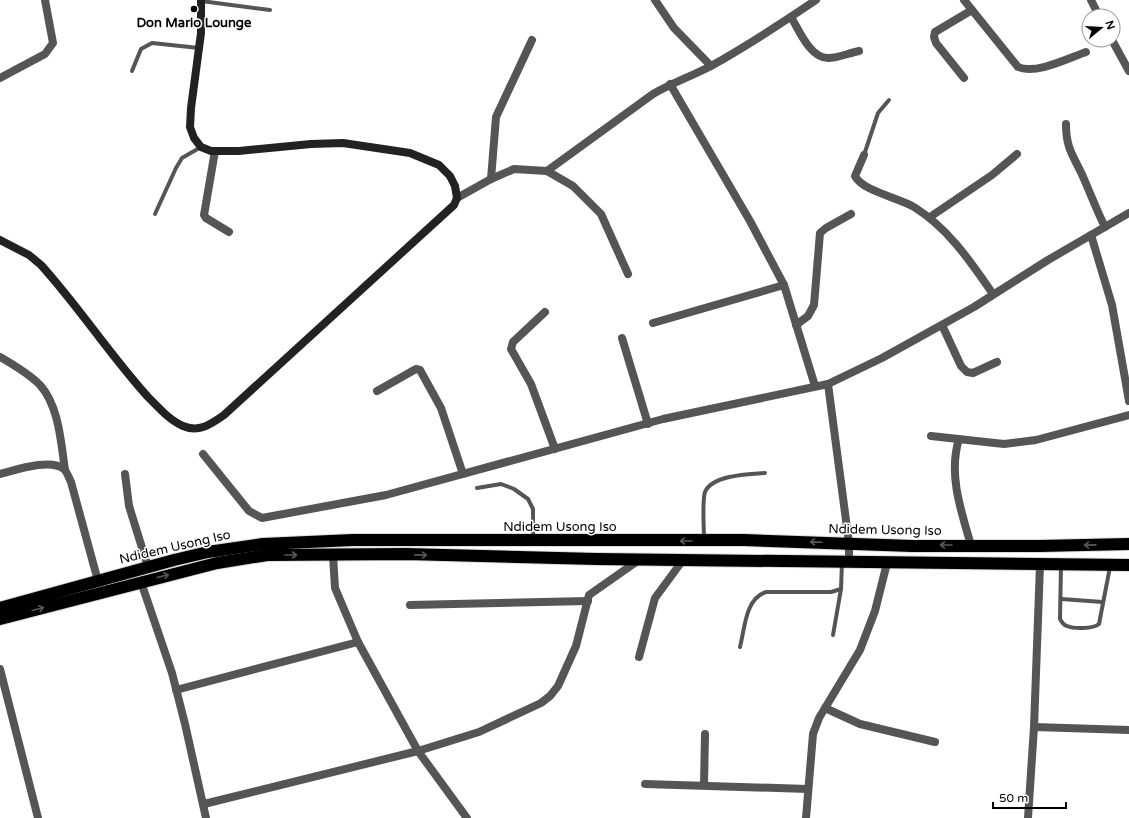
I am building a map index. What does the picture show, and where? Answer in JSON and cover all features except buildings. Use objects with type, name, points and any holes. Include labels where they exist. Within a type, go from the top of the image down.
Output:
[{"type":"highway","name":"Ndidem Usong Iso","points":[[0,608],[208,552],[263,544],[353,540],[744,540],[1040,546],[1129,544]]},
{"type":"highway","name":"Ndidem Usong Iso","points":[[0,619],[141,582],[267,555],[406,554],[887,563],[1061,565],[1129,564]]},
{"type":"street","points":[[0,78],[50,50],[53,43],[45,0]]},
{"type":"street","points":[[0,240],[29,255],[41,265],[136,383],[166,415],[183,426],[198,429],[207,426],[224,415],[454,205],[457,198],[455,186],[450,176],[440,165],[410,153],[343,143],[311,144],[239,151],[215,151],[201,147],[194,138],[190,127],[202,33],[201,0]]},
{"type":"street","points":[[655,0],[674,28],[711,66]]},
{"type":"street","points":[[547,171],[670,84],[711,66],[816,0]]},
{"type":"street","points":[[964,0],[1018,67],[1025,70],[1040,68],[1086,52]]},
{"type":"street","points":[[964,78],[936,44],[934,37],[935,32],[972,10]]},
{"type":"street","points":[[791,17],[809,47],[817,56],[828,58],[859,51]]},
{"type":"street","points":[[491,178],[496,117],[532,40]]},
{"type":"street","points":[[1116,48],[1129,71]]},
{"type":"street","points":[[670,84],[747,214],[784,285],[815,386]]},
{"type":"street","points":[[1066,124],[1066,140],[1070,152],[1084,179],[1105,227]]},
{"type":"street","points":[[215,151],[204,215],[206,218],[230,232]]},
{"type":"street","points":[[930,217],[992,175],[1017,154]]},
{"type":"street","points":[[864,155],[855,176],[857,180],[868,187],[912,205],[930,217],[959,245],[993,294]]},
{"type":"street","points":[[457,198],[491,178],[514,169],[547,171],[573,186],[601,214],[628,274]]},
{"type":"street","points":[[203,454],[249,512],[262,518],[386,495],[648,424],[828,384],[882,358],[942,325],[1048,260],[1129,213]]},
{"type":"street","points":[[796,324],[808,316],[814,305],[820,234],[826,228],[851,214]]},
{"type":"street","points":[[1091,235],[1112,306],[1129,401]]},
{"type":"street","points":[[653,323],[784,285]]},
{"type":"street","points":[[545,312],[513,342],[511,349],[531,384],[555,449]]},
{"type":"street","points":[[942,325],[961,366],[967,372],[973,373],[997,362]]},
{"type":"street","points":[[622,338],[648,424]]},
{"type":"street","points":[[0,357],[18,367],[41,386],[56,413],[65,470],[71,482],[98,581]]},
{"type":"street","points":[[377,391],[416,370],[420,370],[441,408],[464,474]]},
{"type":"street","points":[[828,384],[849,543],[846,562]]},
{"type":"street","points":[[931,436],[1004,444],[1036,440],[1129,415]]},
{"type":"street","points":[[959,439],[955,452],[955,482],[971,545]]},
{"type":"street","points":[[0,474],[47,464],[56,464],[65,470]]},
{"type":"street","points":[[126,474],[129,506],[148,567]]},
{"type":"street","points":[[333,555],[335,588],[358,642],[418,751],[467,818]]},
{"type":"street","points":[[204,804],[418,751],[479,732],[541,703],[550,696],[558,686],[576,646],[588,601],[593,592],[640,559]]},
{"type":"street","points":[[639,658],[655,598],[683,560]]},
{"type":"street","points":[[806,818],[813,734],[818,718],[860,650],[874,611],[887,563]]},
{"type":"street","points":[[1028,818],[1034,727],[1040,564]]},
{"type":"street","points":[[141,582],[176,690],[204,804],[206,818]]},
{"type":"street","points":[[410,605],[588,601]]},
{"type":"street","points":[[176,690],[358,642]]},
{"type":"street","points":[[0,669],[38,818]]},
{"type":"street","points":[[824,708],[860,724],[935,742]]},
{"type":"street","points":[[1034,727],[1129,730]]},
{"type":"street","points":[[704,786],[705,734]]},
{"type":"street","points":[[645,784],[808,789]]},
{"type":"lane","points":[[201,0],[270,10]]},
{"type":"lane","points":[[132,71],[141,49],[152,43],[199,48]]},
{"type":"lane","points":[[864,155],[878,113],[889,100]]},
{"type":"lane","points":[[155,214],[182,158],[201,147]]},
{"type":"lane","points":[[704,541],[705,493],[709,486],[731,476],[765,473]]},
{"type":"lane","points":[[477,488],[501,484],[514,489],[528,499],[533,509],[533,541]]},
{"type":"lane","points":[[833,635],[846,562]]},
{"type":"lane","points":[[1061,565],[1060,619],[1062,624],[1068,627],[1096,626],[1100,618],[1104,602],[1110,565]]},
{"type":"lane","points":[[740,647],[751,603],[757,595],[766,592],[831,592],[841,589]]},
{"type":"lane","points":[[1061,599],[1104,602]]},
{"type":"place","name":"Don Mario Lounge","points":[[194,9]]}]
